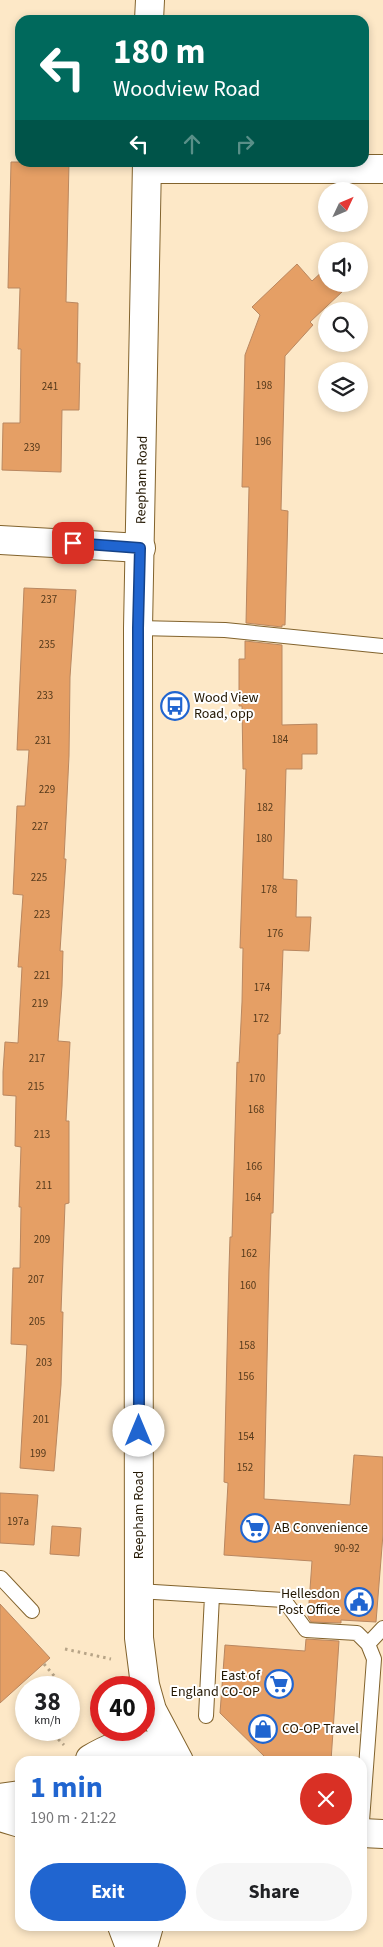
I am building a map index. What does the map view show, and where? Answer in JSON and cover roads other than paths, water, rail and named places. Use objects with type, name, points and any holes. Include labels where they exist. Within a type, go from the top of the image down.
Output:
[{"type":"street","points":[[149,15],[150,0]]},
{"type":"street","name":"Reepham Road","points":[[147,167],[138,628],[138,1591],[133,1663],[145,1685],[152,1710],[176,1756]]},
{"type":"street","points":[[226,167],[383,169]]},
{"type":"street","points":[[0,540],[140,548]]},
{"type":"street","name":"Reepham Road","points":[[92,1756],[102,1741]]},
{"type":"street","name":"Reepham Road","points":[[96,1756],[109,1748],[131,1743],[152,1746],[171,1756]]},
{"type":"street","points":[[0,1798],[15,1796]]},
{"type":"street","points":[[0,1817],[15,1821]]},
{"type":"street","points":[[367,1833],[383,1834]]},
{"type":"street","points":[[124,1931],[130,1947]]},
{"type":"street","points":[[143,1947],[148,1931]]},
{"type":"lane","points":[[138,628],[225,630],[383,646]]},
{"type":"lane","points":[[1,1578],[32,1611]]},
{"type":"lane","points":[[138,1591],[284,1600],[306,1630],[357,1633],[368,1644],[374,1659],[365,1756]]},
{"type":"lane","points":[[206,1716],[212,1596]]},
{"type":"lane","points":[[368,1644],[383,1628]]},
{"type":"place","name":"Wood View Road, opp","points":[[175,706]]},
{"type":"place","name":"AB Convenience","points":[[255,1528]]},
{"type":"place","name":"Hellesdon Post Office","points":[[359,1602]]},
{"type":"place","name":"East of England CO-OP","points":[[279,1684]]},
{"type":"place","name":"CO-OP Travel","points":[[263,1729]]}]
